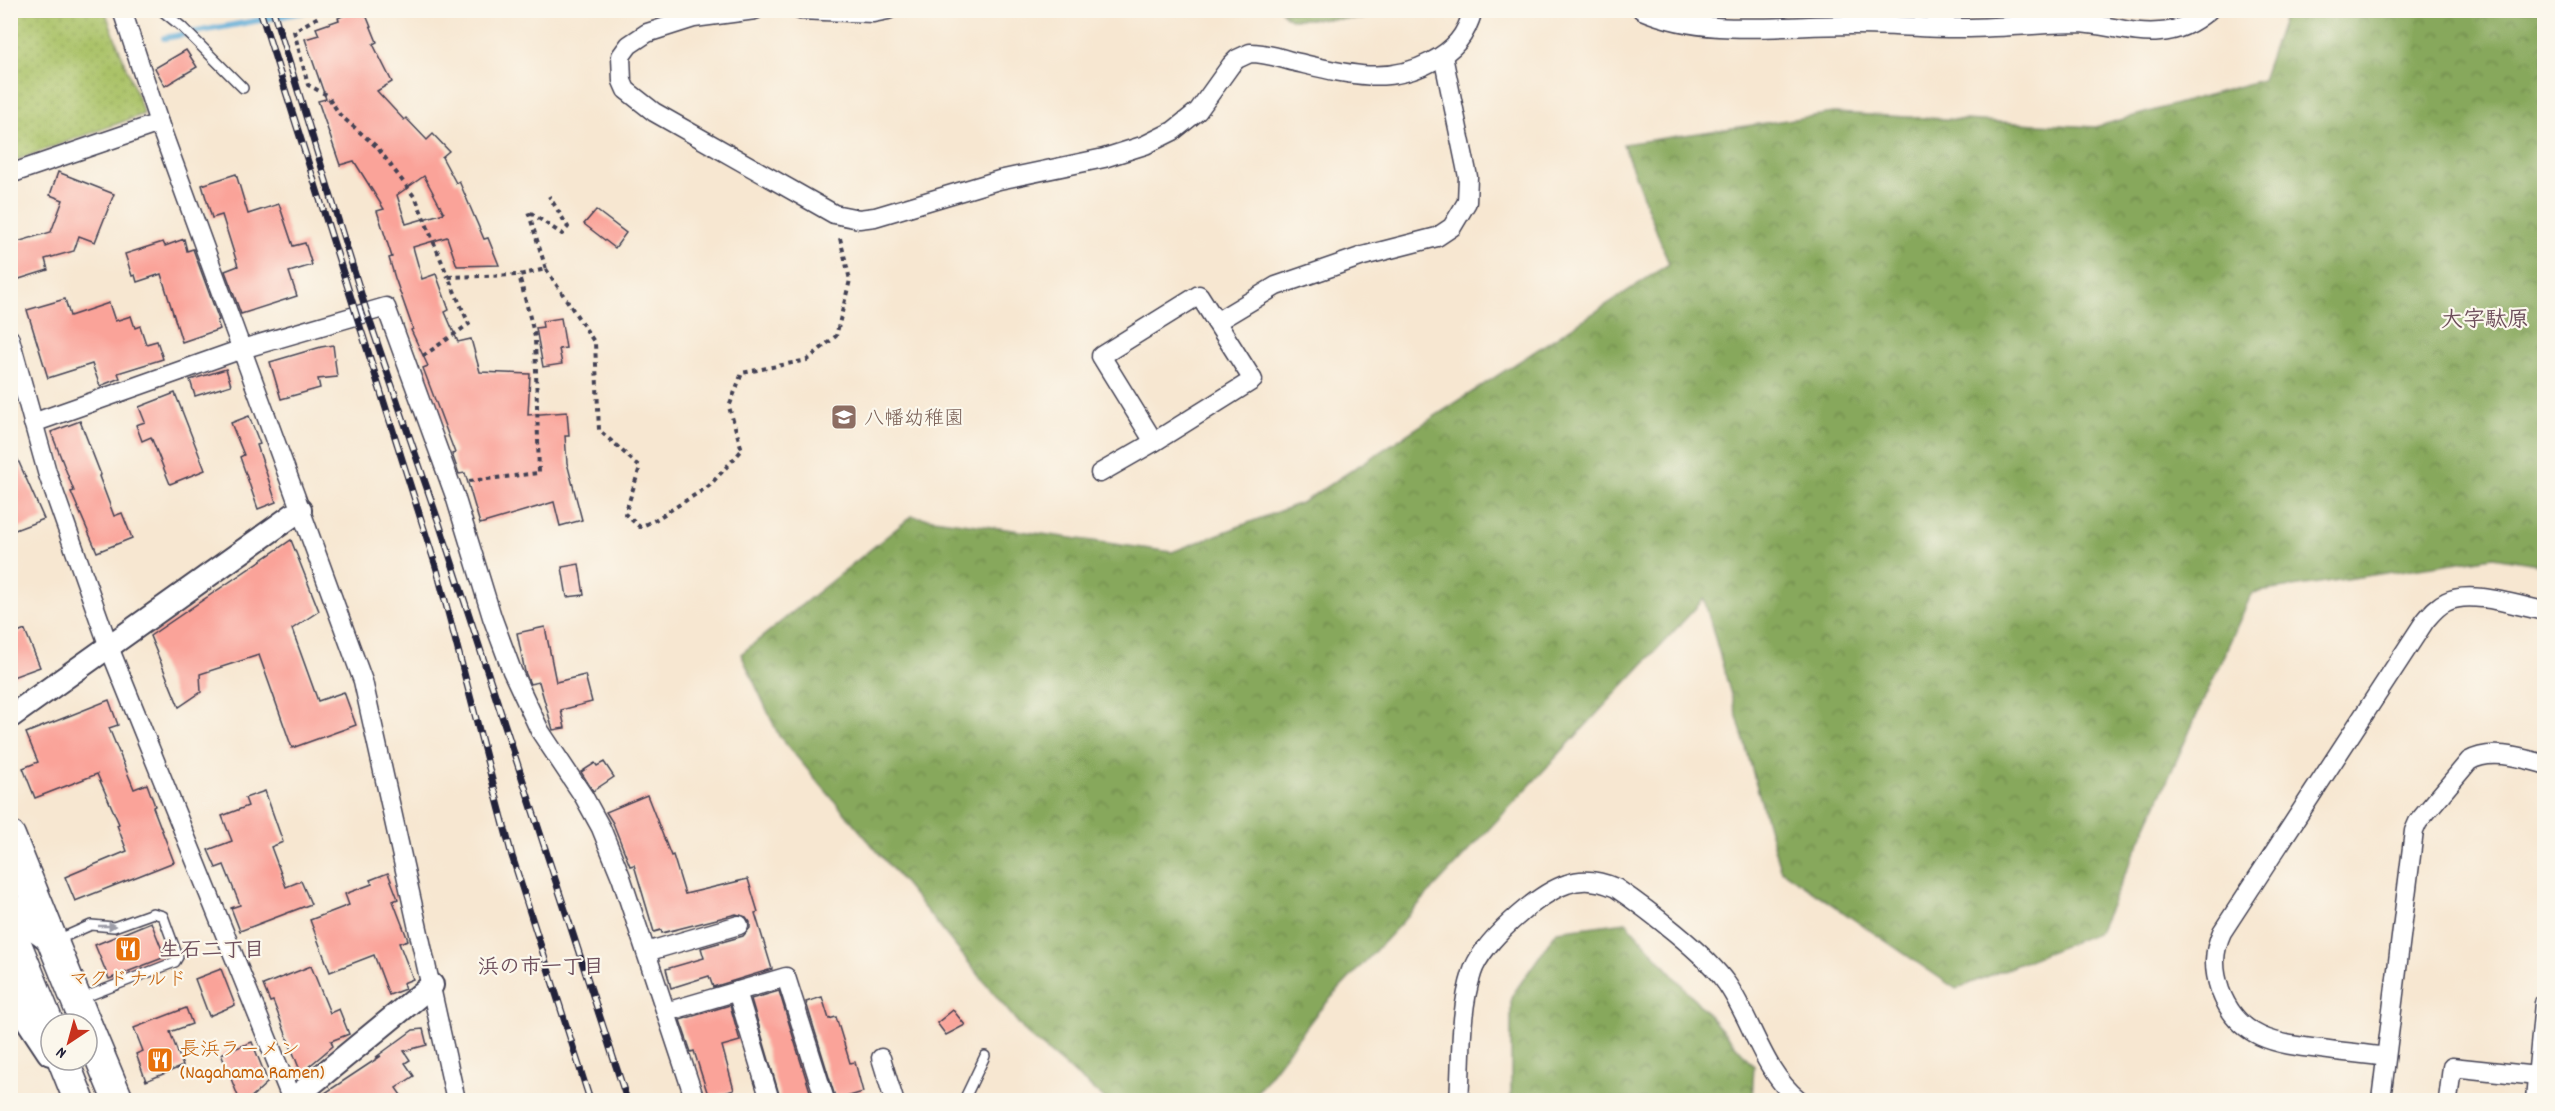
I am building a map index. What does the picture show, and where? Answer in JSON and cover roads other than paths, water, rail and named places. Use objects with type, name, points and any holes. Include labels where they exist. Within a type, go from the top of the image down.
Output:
[{"type":"highway","points":[[10,836],[81,1012]]},
{"type":"highway","points":[[10,929],[44,1012]]},
{"type":"highway","points":[[99,1055],[118,1101]]},
{"type":"main road","points":[[10,908],[52,940]]},
{"type":"main road","points":[[10,989],[39,1033]]},
{"type":"street","points":[[122,10],[159,123],[363,681],[456,1101]]},
{"type":"street","points":[[755,10],[694,18],[647,33],[629,45],[621,56],[622,81],[626,90],[654,112],[834,214],[859,219],[875,217],[999,180],[1104,158],[1146,145],[1173,131],[1198,111],[1231,65],[1237,59],[1250,53],[1354,75],[1382,76],[1410,71],[1443,56],[1452,49],[1468,29],[1473,10]]},
{"type":"street","points":[[800,10],[873,13],[888,10]]},
{"type":"street","points":[[1642,10],[1676,22],[1719,27],[1857,18],[1954,28],[2085,23],[2149,33],[2178,29],[2198,20],[2209,10]]},
{"type":"street","points":[[1216,322],[1276,286],[1363,256],[1437,237],[1452,228],[1467,202],[1468,177],[1443,56]]},
{"type":"street","points":[[10,174],[159,123]]},
{"type":"street","points":[[1100,473],[1154,442],[1253,381],[1199,295],[1101,356],[1154,442]]},
{"type":"street","points":[[33,423],[242,349],[386,307],[451,484],[492,617],[512,671],[540,731],[584,797],[601,828],[621,877],[695,1101]]},
{"type":"street","points":[[10,339],[47,472],[109,647],[292,1101],[432,985]]},
{"type":"street","points":[[10,717],[300,510]]},
{"type":"street","points":[[2386,1057],[2282,1044],[2263,1038],[2247,1028],[2230,1011],[2220,988],[2214,965],[2217,943],[2425,621],[2440,605],[2455,598],[2470,597],[2544,611]]},
{"type":"street","points":[[2381,1101],[2418,822],[2469,761],[2475,757],[2493,754],[2544,764]]},
{"type":"street","points":[[1459,1101],[1467,989],[1473,970],[1496,937],[1536,901],[1550,891],[1584,880],[1603,882],[1616,888],[1717,971],[1740,1006],[1776,1073],[1798,1101]]},
{"type":"street","points":[[646,952],[739,925]]},
{"type":"street","points":[[666,1012],[786,977],[825,1101]]},
{"type":"street","points":[[737,991],[770,1101]]},
{"type":"street","points":[[2535,1101],[2544,1004]]},
{"type":"street","points":[[881,1058],[894,1101]]},
{"type":"street","points":[[2448,1101],[2452,1067],[2537,1076]]},
{"type":"lane","points":[[161,10],[182,27],[243,88]]},
{"type":"lane","points":[[52,940],[91,925],[114,927],[153,913],[163,916],[178,957],[175,962],[91,1012]]},
{"type":"lane","points":[[964,1101],[985,1056]]},
{"type":"waterway","points":[[164,38],[303,12]]},
{"type":"railway","points":[[260,10],[437,570],[512,856],[590,1100]]},
{"type":"railway","points":[[273,10],[367,313],[440,526],[627,1100]]},
{"type":"place","name":"八幡幼稚園","points":[[844,417]]},
{"type":"place","name":"マクドナルド","points":[[128,949]]},
{"type":"place","name":"長浜ラーメン (Nagahama Ramen)","points":[[160,1060]]},
{"type":"district","name":"大字駄原","points":[[2485,318]]},
{"type":"district","name":"生石二丁目","points":[[212,949]]},
{"type":"district","name":"浜の市一丁目","points":[[541,966]]}]
